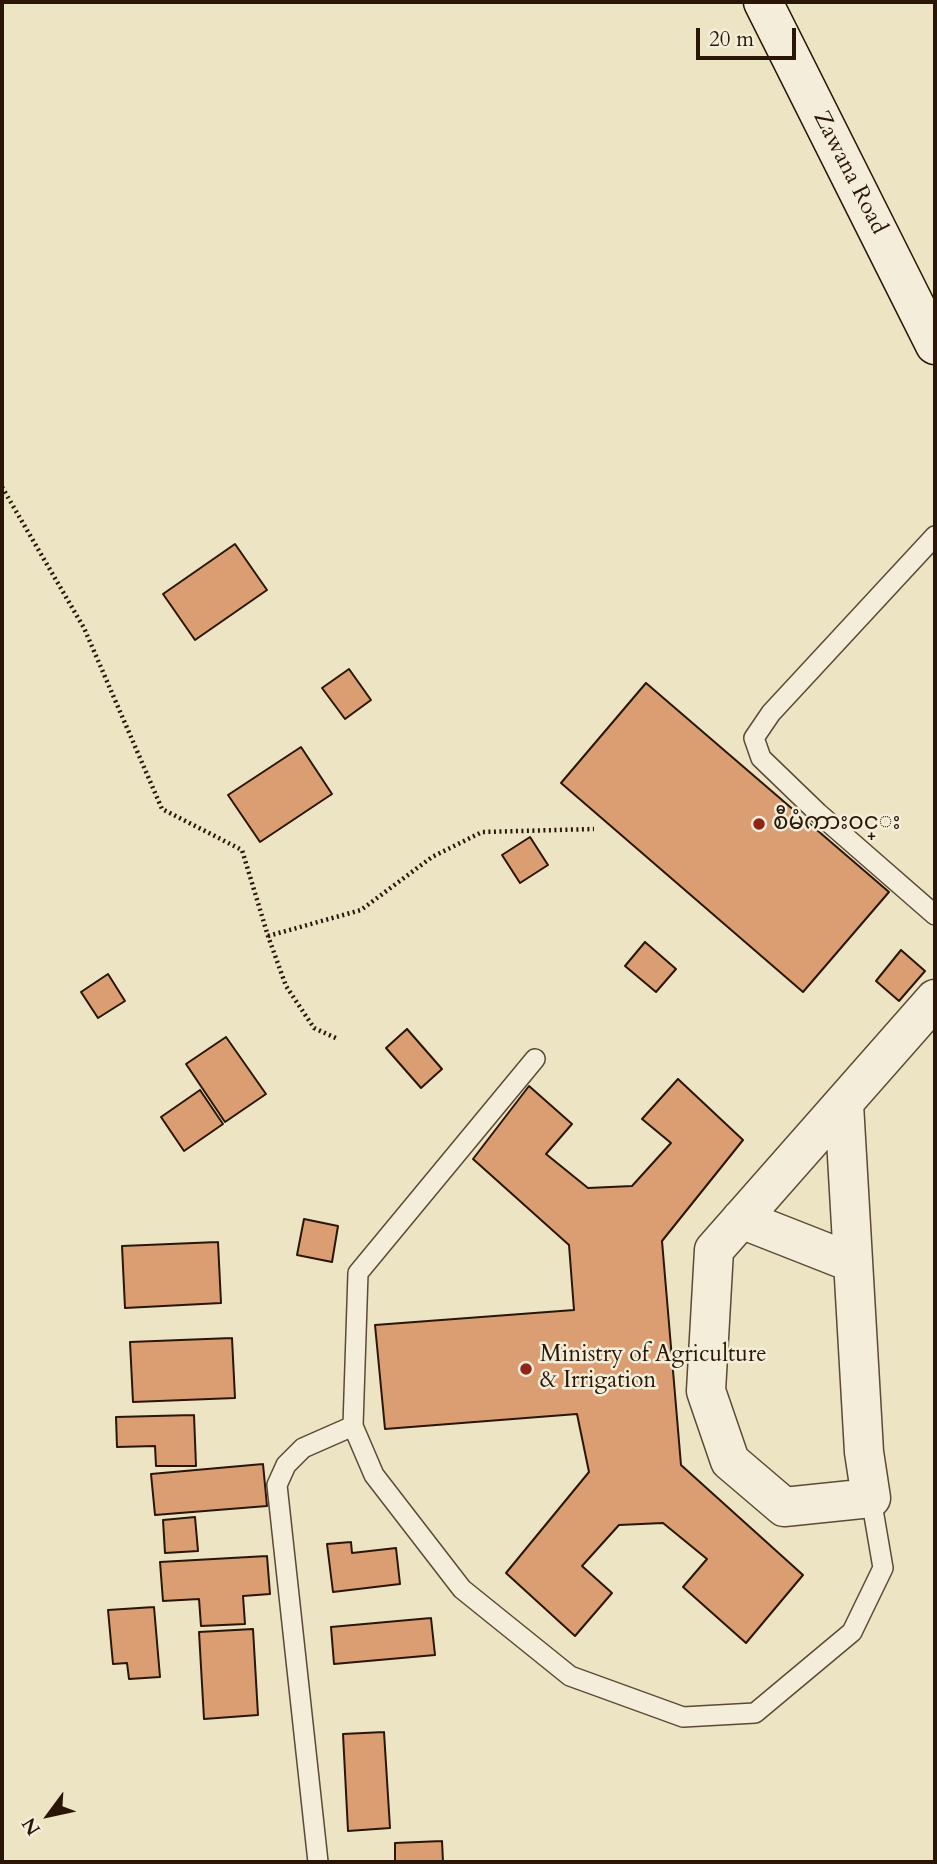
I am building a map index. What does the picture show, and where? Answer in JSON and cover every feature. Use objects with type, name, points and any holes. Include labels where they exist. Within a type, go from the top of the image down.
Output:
[{"type":"street","name":"Zawana Road","points":[[764,2],[935,345]]},
{"type":"street","points":[[844,1104],[863,1452],[871,1498],[784,1507],[730,1461],[706,1391],[714,1250],[935,999]]},
{"type":"street","points":[[741,1220],[853,1263]]},
{"type":"lane","points":[[935,536],[771,713],[754,738],[761,758],[818,813],[935,915]]},
{"type":"lane","points":[[535,1059],[358,1273],[353,1426],[374,1475],[462,1589],[570,1676],[683,1717],[755,1713],[852,1632],[883,1568],[871,1498]]},
{"type":"lane","points":[[318,1862],[277,1485],[286,1465],[303,1448],[353,1426]]},
{"type":"path","points":[[2,487],[85,628],[162,809],[242,850],[286,986],[314,1028],[338,1040]]},
{"type":"path","points":[[268,936],[360,911],[432,857],[482,832],[594,830]]},
{"type":"building","points":[[235,544],[267,590],[195,640],[163,594]]},
{"type":"building","points":[[349,669],[371,700],[345,719],[322,688]]},
{"type":"building","points":[[646,683],[889,892],[803,992],[561,783]]},
{"type":"building","points":[[301,747],[332,794],[260,842],[228,795]]},
{"type":"building","points":[[530,837],[548,865],[520,883],[502,855]]},
{"type":"building","points":[[645,942],[676,969],[656,992],[625,966]]},
{"type":"building","points":[[901,950],[925,971],[899,1001],[876,981]]},
{"type":"building","points":[[108,974],[125,1001],[98,1018],[81,992]]},
{"type":"building","points":[[407,1029],[442,1069],[421,1088],[386,1048]]},
{"type":"building","points":[[226,1037],[266,1094],[225,1122],[186,1064]]},
{"type":"building","name":"Ministry of Agriculture & Irrigation","points":[[678,1079],[743,1140],[662,1241],[681,1465],[803,1575],[746,1643],[683,1587],[707,1559],[663,1523],[619,1525],[582,1566],[612,1593],[575,1636],[506,1573],[589,1472],[577,1414],[385,1429],[375,1325],[574,1310],[569,1245],[473,1159],[529,1086],[572,1124],[546,1154],[588,1188],[632,1186],[671,1143],[642,1119]]},
{"type":"building","points":[[200,1090],[223,1124],[184,1151],[161,1117]]},
{"type":"building","points":[[304,1219],[338,1226],[332,1262],[297,1255]]},
{"type":"building","points":[[218,1242],[221,1303],[125,1308],[122,1246]]},
{"type":"building","points":[[232,1338],[235,1398],[133,1402],[130,1342]]},
{"type":"building","points":[[194,1415],[196,1466],[156,1466],[155,1446],[117,1447],[116,1417]]},
{"type":"building","points":[[263,1464],[267,1506],[155,1515],[151,1474]]},
{"type":"building","points":[[195,1517],[198,1551],[165,1553],[163,1520]]},
{"type":"building","points":[[351,1542],[352,1553],[396,1548],[400,1584],[333,1592],[327,1544]]},
{"type":"building","points":[[267,1556],[270,1594],[243,1596],[245,1624],[201,1626],[199,1599],[163,1601],[160,1562]]},
{"type":"building","points":[[154,1607],[160,1677],[129,1679],[127,1663],[113,1664],[108,1610]]},
{"type":"building","points":[[431,1618],[435,1655],[334,1664],[331,1627]]},
{"type":"building","points":[[253,1629],[258,1715],[204,1719],[199,1632]]},
{"type":"building","points":[[384,1732],[390,1828],[348,1831],[343,1734]]},
{"type":"building","points":[[442,1841],[443,1862],[395,1862],[395,1843]]},
{"type":"place","name":"စီမံကားဝင္း","points":[[759,824]]},
{"type":"place","name":"Ministry of Agriculture & Irrigation","points":[[526,1369]]}]
